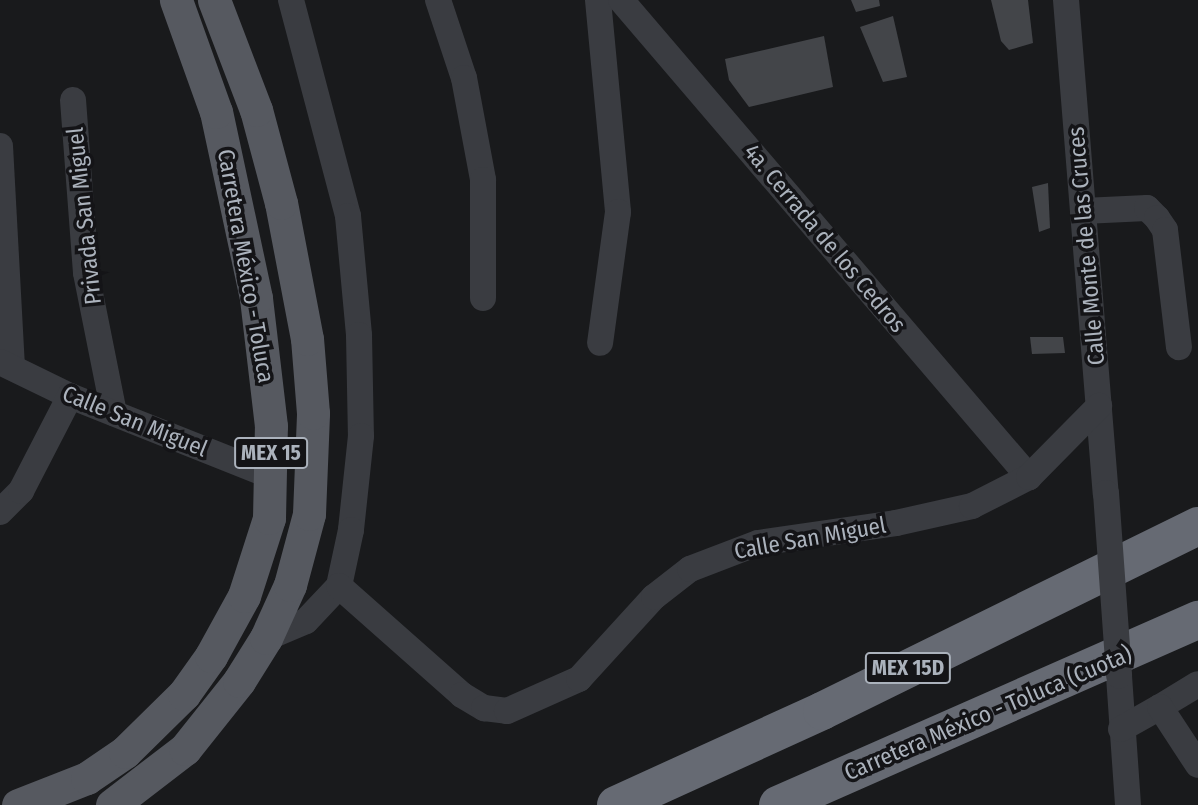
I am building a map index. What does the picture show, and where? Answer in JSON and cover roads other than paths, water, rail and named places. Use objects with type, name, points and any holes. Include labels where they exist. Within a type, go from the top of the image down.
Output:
[{"type":"highway","name":"MEX 15D","points":[[616,805],[822,711],[1198,526]]},
{"type":"highway","name":"Carretera México - Toluca (Cuota)","points":[[778,805],[1198,620]]},
{"type":"main road","name":"Carretera México - Toluca","points":[[19,805],[87,778],[125,752],[184,694],[211,656],[257,564],[268,518],[271,476],[268,375],[241,213],[216,112],[176,0]]},
{"type":"main road","name":"Carretera México - Toluca","points":[[112,805],[185,749],[216,715],[266,638],[290,584],[309,514],[311,375],[281,202],[256,110],[214,0]]},
{"type":"street","points":[[266,638],[306,621],[339,586],[351,530],[362,436],[359,335],[348,216],[291,0]]},
{"type":"street","points":[[438,0],[464,78],[483,180],[483,298]]},
{"type":"street","points":[[598,0],[618,212],[600,343]]},
{"type":"street","name":"4a. Cerrada de los Cedros","points":[[621,0],[1029,477]]},
{"type":"street","name":"Calle Monte de las Cruces","points":[[1066,0],[1106,493],[1121,729]]},
{"type":"street","name":"Privada San Miguel","points":[[73,100],[86,273],[114,414]]},
{"type":"street","points":[[0,146],[6,365]]},
{"type":"street","points":[[1083,211],[1147,208],[1157,218],[1165,230],[1178,347]]},
{"type":"street","name":"Calle San Miguel","points":[[6,365],[70,396],[271,476]]},
{"type":"street","points":[[0,512],[21,491],[70,396]]},
{"type":"street","name":"Calle San Miguel","points":[[339,586],[462,695],[484,708],[507,711],[579,679],[670,582],[720,555],[758,543],[896,523],[972,506],[1029,477],[1099,406]]},
{"type":"street","points":[[1128,805],[1121,729],[1198,684]]},
{"type":"street","points":[[1160,707],[1198,765]]}]
